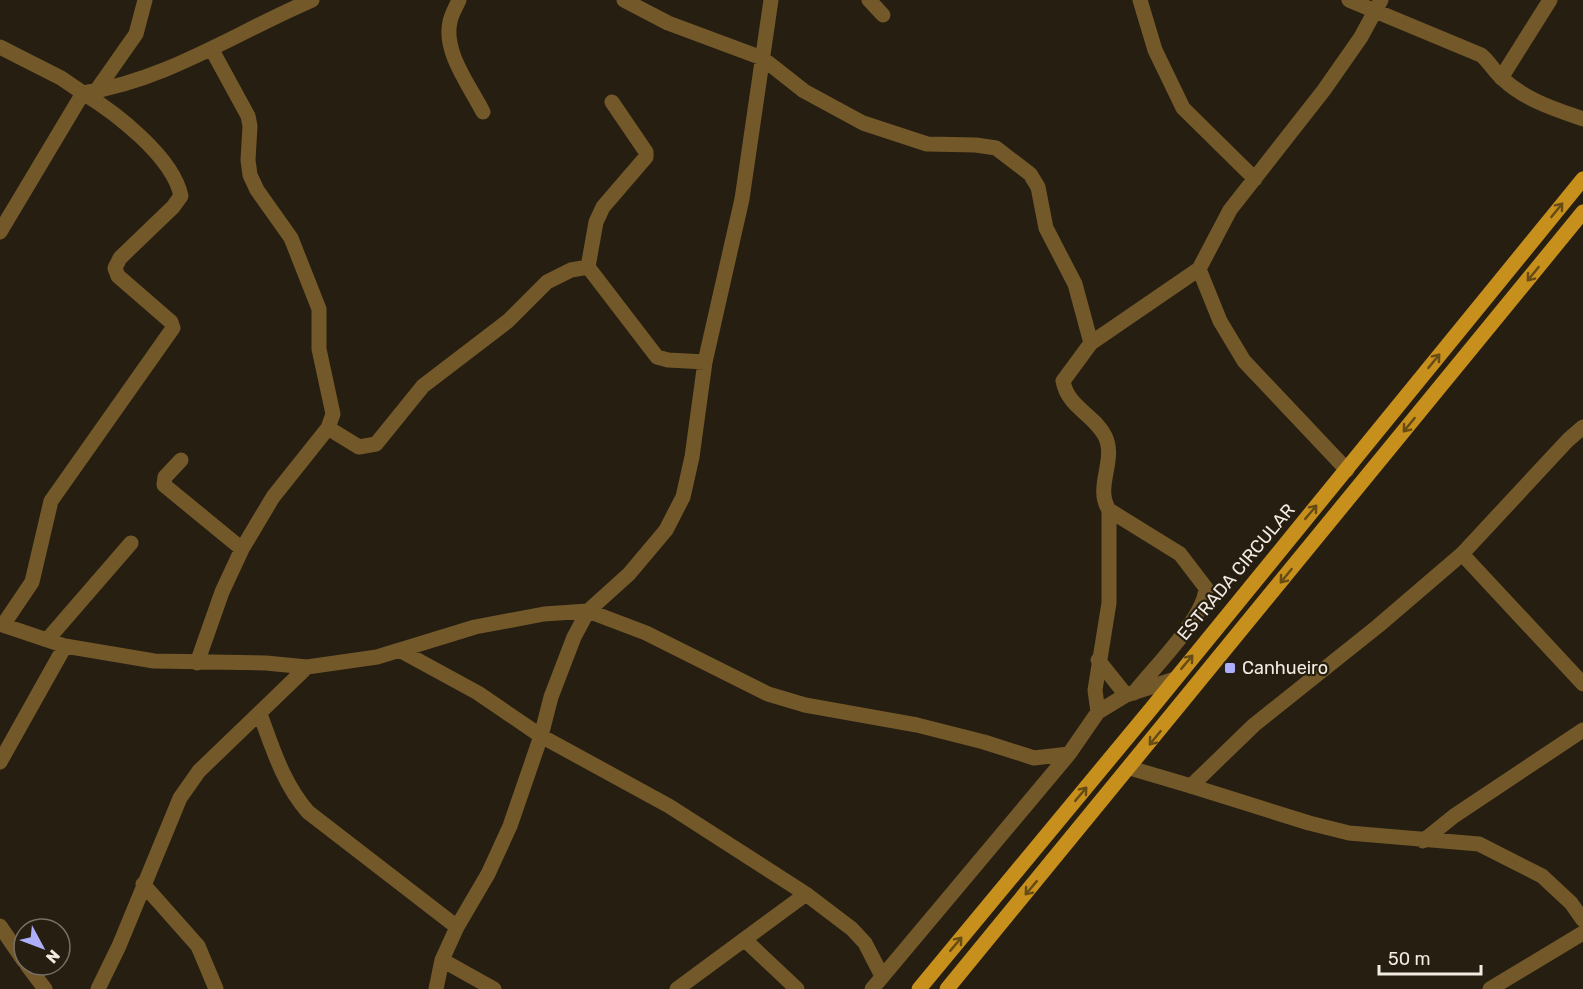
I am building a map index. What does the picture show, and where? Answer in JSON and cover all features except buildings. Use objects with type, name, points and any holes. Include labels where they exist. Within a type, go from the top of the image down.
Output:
[{"type":"main road","name":"ESTRADA CIRCULAR","points":[[919,989],[1347,470],[1583,178]]},
{"type":"main road","points":[[947,989],[1583,212]]},
{"type":"street","points":[[0,232],[136,34],[145,0]]},
{"type":"street","points":[[0,47],[62,78],[97,90],[162,73],[312,0]]},
{"type":"street","points":[[459,0],[450,22],[448,39],[454,56],[483,111]]},
{"type":"street","points":[[624,0],[668,23],[762,58],[804,91],[863,123],[927,144],[976,145],[996,148],[1030,174],[1038,187],[1046,228],[1075,284],[1091,343]]},
{"type":"street","points":[[436,989],[442,960],[457,927],[488,874],[510,826],[541,736],[551,697],[588,611],[629,574],[666,530],[683,497],[692,457],[705,362],[742,199],[771,0]]},
{"type":"street","points":[[869,0],[883,15]]},
{"type":"street","points":[[1140,0],[1155,50],[1183,108],[1255,179]]},
{"type":"street","points":[[1349,0],[1378,6],[1480,55],[1492,64],[1500,78],[1521,94],[1583,119]]},
{"type":"street","points":[[1500,78],[1550,0]]},
{"type":"street","points":[[1130,694],[1192,621],[1206,599],[1206,588],[1180,554],[1109,510],[1104,503],[1103,490],[1109,450],[1105,436],[1071,402],[1063,381],[1091,343],[1199,269],[1230,210],[1324,90],[1378,6]]},
{"type":"street","points":[[197,663],[222,592],[242,549],[273,496],[328,428],[333,414],[319,349],[319,309],[291,238],[256,190],[248,160],[250,126],[248,116],[212,50]]},
{"type":"street","points":[[97,90],[112,111],[161,160],[178,182],[181,196],[173,207],[120,258],[115,268],[118,276],[171,322],[172,328],[51,501],[32,582],[1,625],[65,646],[154,661],[266,663],[308,667],[341,664],[400,651],[475,627],[544,614],[588,611],[646,633],[768,694],[805,705],[917,725],[1034,758],[1069,754]]},
{"type":"street","points":[[97,90],[112,111]]},
{"type":"street","points":[[612,102],[646,152],[646,157],[603,207],[596,222],[588,267],[657,357],[668,360],[705,362]]},
{"type":"street","points":[[328,428],[358,447],[376,444],[423,386],[508,321],[547,282],[571,270],[588,267]]},
{"type":"street","points":[[1199,269],[1220,321],[1244,361],[1347,470]]},
{"type":"street","points":[[1191,786],[1254,725],[1378,626],[1462,554],[1568,440],[1583,427]]},
{"type":"street","points":[[181,460],[165,477],[164,484],[242,549]]},
{"type":"street","points":[[1098,712],[1095,690],[1098,660],[1109,603],[1109,510]]},
{"type":"street","points":[[47,640],[131,543]]},
{"type":"street","points":[[1462,554],[1583,684]]},
{"type":"street","points":[[0,762],[65,646]]},
{"type":"street","points":[[400,651],[478,693],[541,736],[669,806],[806,894],[852,929],[865,943],[882,976]]},
{"type":"street","points":[[1098,660],[1130,694]]},
{"type":"street","points":[[98,989],[119,946],[180,798],[199,771],[308,667]]},
{"type":"street","points":[[872,989],[1069,754],[1098,712],[1130,694],[1172,680]]},
{"type":"street","points":[[260,714],[280,770],[293,795],[308,812],[457,927]]},
{"type":"street","points":[[1424,841],[1454,816],[1583,730]]},
{"type":"street","points":[[1034,758],[1047,780]]},
{"type":"street","points":[[1130,768],[1349,833],[1479,844],[1542,876],[1571,903],[1583,920]]},
{"type":"street","points":[[143,884],[198,946],[216,989]]},
{"type":"street","points":[[677,989],[806,894]]},
{"type":"street","points":[[0,926],[12,944]]},
{"type":"street","points":[[1490,989],[1583,933]]},
{"type":"street","points":[[745,940],[797,989]]},
{"type":"street","points":[[442,960],[494,989]]},
{"type":"place","name":"Canhueiro","points":[[1230,668]]}]
